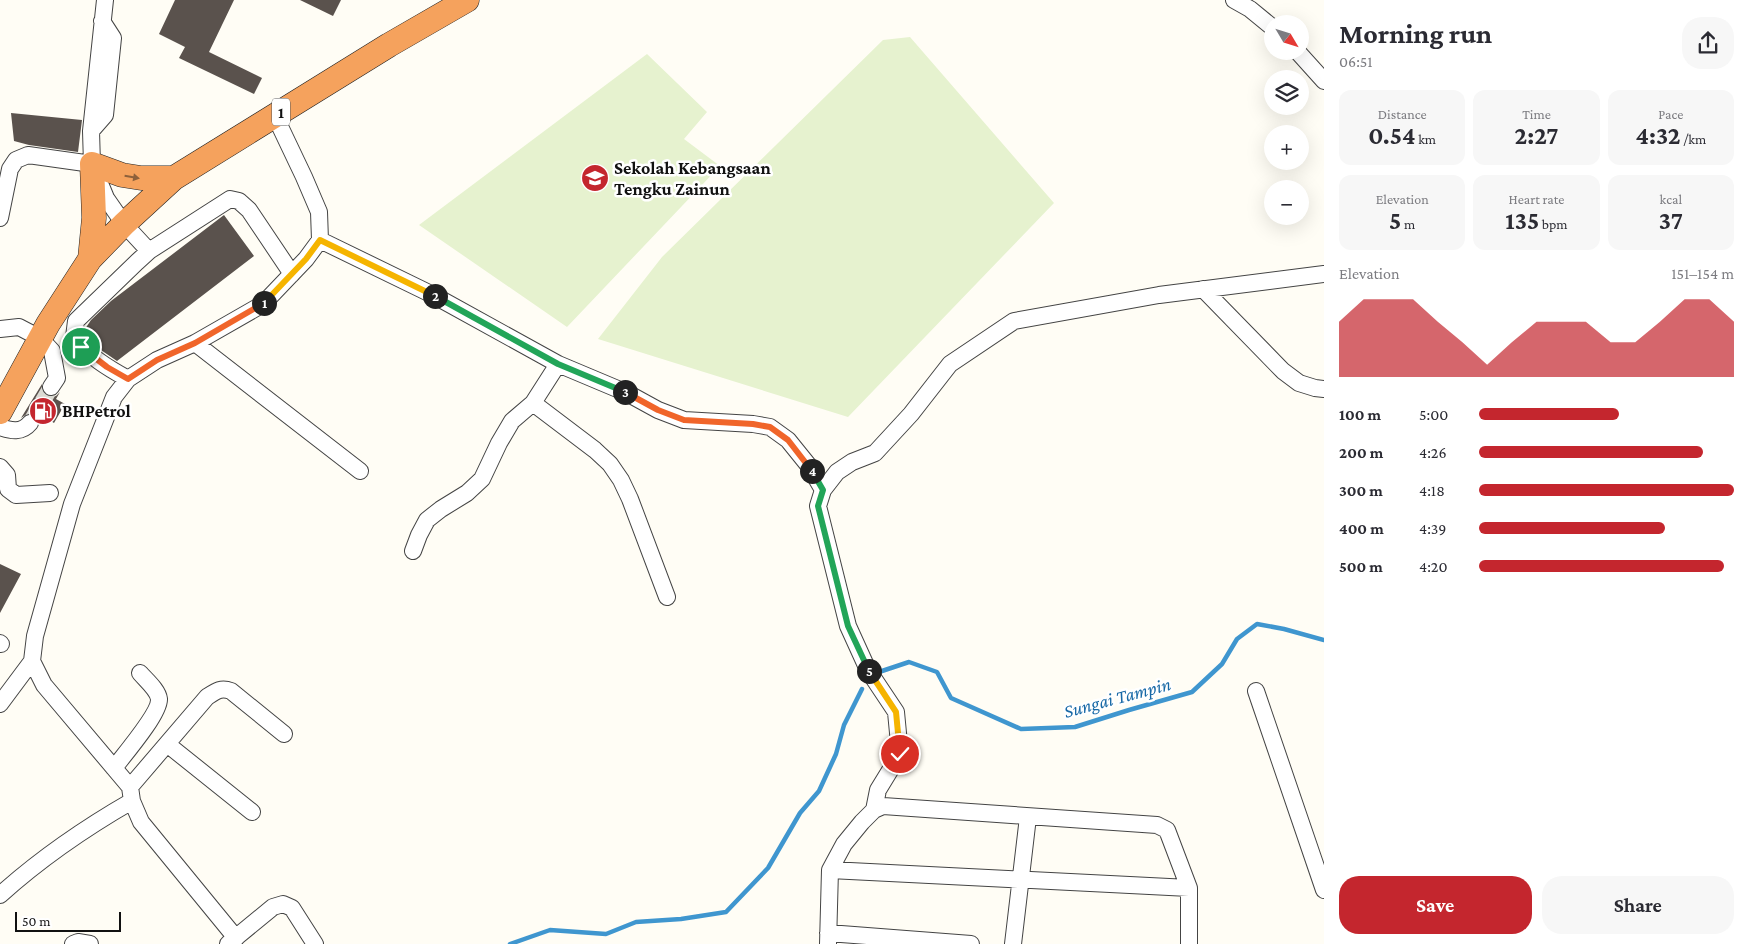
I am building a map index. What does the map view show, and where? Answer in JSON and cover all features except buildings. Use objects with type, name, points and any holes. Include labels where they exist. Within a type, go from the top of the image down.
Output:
[{"type":"highway","name":"1","points":[[0,412],[48,324],[90,259],[124,224],[174,178],[388,45],[467,0]]},
{"type":"highway","points":[[90,259],[94,218],[92,164],[122,175],[141,178],[174,178]]},
{"type":"street","points":[[105,0],[91,131],[92,164],[106,198],[124,224],[149,251]]},
{"type":"street","points":[[1234,0],[1250,9],[1264,20]]},
{"type":"street","points":[[1305,60],[1324,81]]},
{"type":"street","points":[[0,704],[32,661],[35,636],[72,504],[114,397],[128,379],[157,360],[195,343],[263,304],[306,259],[320,240],[319,212],[275,116]]},
{"type":"street","points":[[0,218],[10,169],[16,160],[28,156],[92,164]]},
{"type":"street","points":[[128,379],[107,367],[81,347],[74,337],[76,321],[106,290],[149,251],[230,199],[239,201],[249,210],[292,274]]},
{"type":"street","points":[[320,240],[433,295],[558,364],[627,393],[658,410],[684,420],[753,424],[770,427],[788,440],[809,466],[823,490]]},
{"type":"street","points":[[874,810],[878,790],[900,754],[896,712],[868,670],[848,626],[818,506],[823,490],[837,472],[852,462],[875,452],[911,414],[950,364],[1014,321],[1159,295],[1324,274]]},
{"type":"street","points":[[1203,289],[1283,371],[1299,384],[1324,388]]},
{"type":"street","points":[[0,329],[19,327],[40,338],[52,351],[56,378],[52,387]]},
{"type":"street","points":[[195,343],[360,471]]},
{"type":"street","points":[[413,551],[426,520],[474,487],[482,479],[512,421],[533,403],[558,364]]},
{"type":"street","points":[[533,403],[595,450],[610,464],[621,480],[667,597]]},
{"type":"street","points":[[0,427],[12,431],[27,428],[30,424]]},
{"type":"street","points":[[0,468],[7,475],[8,489],[16,495],[50,493]]},
{"type":"street","points":[[32,661],[44,685],[114,768],[131,794],[141,822],[232,941],[273,907],[283,904],[292,908],[315,944]]},
{"type":"street","points":[[114,768],[151,719],[159,701],[159,696],[140,674]]},
{"type":"street","points":[[0,895],[30,868],[103,817],[131,794],[167,744],[207,697],[218,689],[231,691],[284,734]]},
{"type":"street","points":[[1256,691],[1324,890]]},
{"type":"street","points":[[167,744],[252,812]]},
{"type":"street","points":[[971,944],[828,939],[830,870],[844,844],[874,810],[883,806],[1157,825],[1167,830],[1189,888],[1189,944]]},
{"type":"street","points":[[1013,944],[1028,817]]},
{"type":"street","points":[[830,870],[1189,888]]},
{"type":"street","points":[[73,944],[78,942],[90,944]]},
{"type":"green space","points":[[910,37],[1054,203],[848,417],[598,339],[662,257],[883,40]]},
{"type":"green space","points":[[647,54],[707,112],[684,139],[720,166],[567,327],[419,225]]},
{"type":"waterway","name":"Sungai Tampin","points":[[879,672],[909,662],[937,672],[951,698],[1021,729],[1075,727],[1192,692],[1222,664],[1237,639],[1257,624],[1324,640]]},
{"type":"waterway","name":"Sungai Tampin","points":[[510,944],[550,930],[606,934],[636,922],[681,919],[726,912],[768,868],[800,813],[819,791],[836,754],[844,725],[862,689]]},
{"type":"tunnel","points":[[30,423],[51,387]]},
{"type":"place","name":"Sekolah Kebangsaan Tengku Zainun","points":[[595,178]]},
{"type":"place","name":"BHPetrol","points":[[43,411]]},
{"type":"route","points":[[81,347],[107,367],[128,379],[157,360],[195,343],[263,304],[306,259],[320,240],[433,295],[558,364],[627,393],[658,410],[684,420],[718,421],[770,427],[788,440],[809,466],[823,490],[818,506],[848,626],[868,670],[896,712],[900,754]]}]
